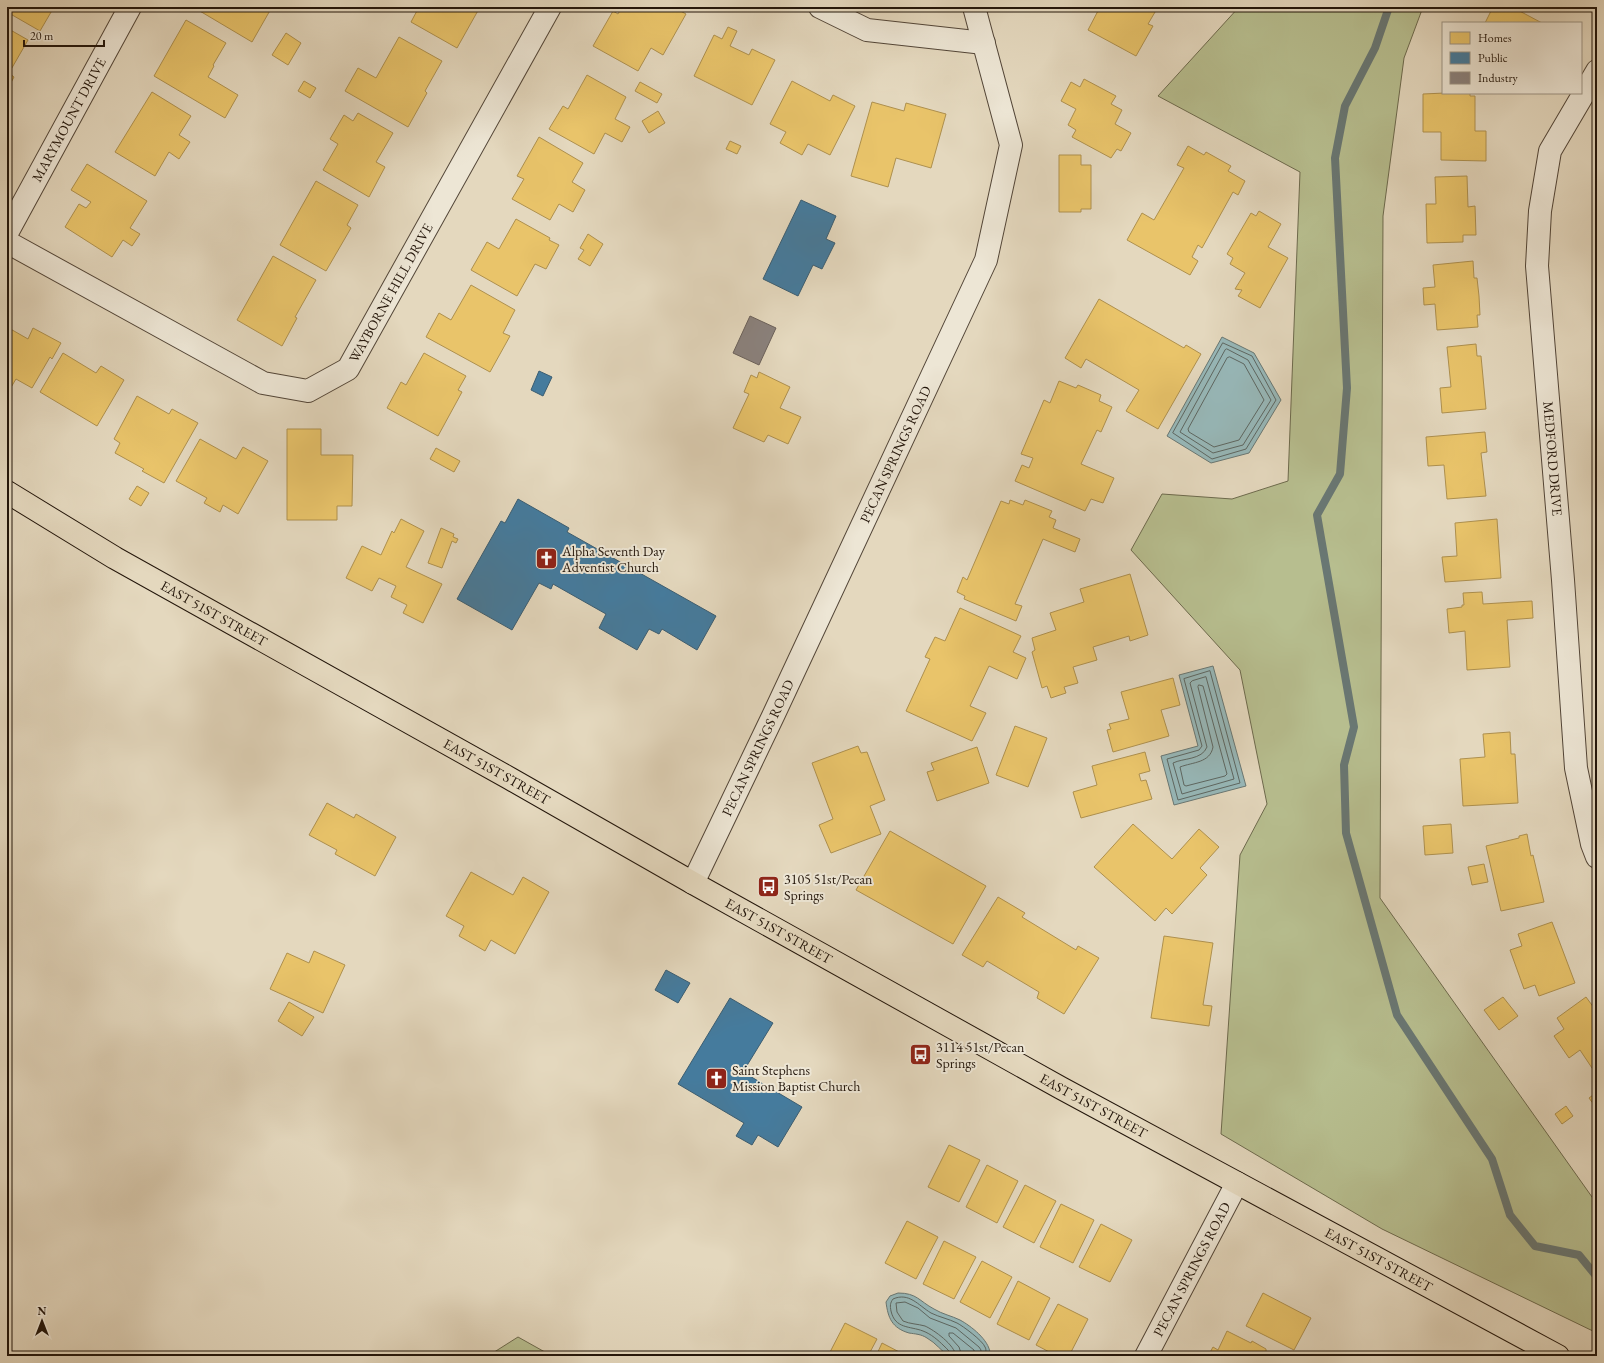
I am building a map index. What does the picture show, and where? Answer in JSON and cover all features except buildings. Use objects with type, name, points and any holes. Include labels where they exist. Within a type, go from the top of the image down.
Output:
[{"type":"main road","name":"EAST 51ST STREET","points":[[7,492],[115,558],[509,778],[692,884],[1237,1183],[1558,1356]]},
{"type":"street","name":"MARYMOUNT DRIVE","points":[[7,233],[130,7]]},
{"type":"street","name":"WAYBORNE HILL DRIVE","points":[[7,242],[263,383],[308,391],[348,369],[550,7]]},
{"type":"street","points":[[820,7],[866,30],[984,43]]},
{"type":"street","name":"PECAN SPRINGS ROAD","points":[[692,884],[781,699],[986,260],[1011,145],[974,7]]},
{"type":"street","name":"MEDFORD DRIVE","points":[[1597,71],[1589,102],[1550,151],[1540,211],[1537,266],[1563,580],[1576,768],[1592,844],[1597,857]]},
{"type":"street","name":"PECAN SPRINGS ROAD","points":[[1146,1356],[1237,1183]]},
{"type":"green space","points":[[1239,7],[1423,7],[1404,58],[1383,216],[1380,898],[1597,1204],[1597,1333],[1382,1229],[1221,1134],[1240,855],[1267,804],[1240,670],[1131,550],[1162,494],[1232,499],[1288,481],[1300,172],[1158,96]]},
{"type":"green space","points":[[518,1337],[552,1356],[488,1356]]},
{"type":"water","points":[[1222,337],[1254,353],[1281,400],[1249,453],[1211,463],[1167,436]]},
{"type":"water","points":[[1213,666],[1246,786],[1174,805],[1161,756],[1198,746],[1179,675]]},
{"type":"water","points":[[898,1293],[910,1294],[937,1311],[960,1320],[969,1326],[983,1338],[989,1348],[990,1353],[988,1356],[949,1356],[925,1337],[903,1331],[892,1322],[888,1313],[886,1302],[890,1296]]},
{"type":"waterway","points":[[1389,7],[1375,48],[1345,106],[1335,158],[1347,388],[1340,474],[1317,515],[1354,727],[1344,765],[1346,833],[1397,1015],[1492,1159],[1510,1215],[1535,1246],[1579,1255],[1597,1277]]},
{"type":"place","name":"Alpha Seventh Day Adventist Church","points":[[547,559]]},
{"type":"place","name":"3105 51st/Pecan Springs","points":[[768,887]]},
{"type":"place","name":"3114 51st/Pecan Springs","points":[[921,1055]]},
{"type":"place","name":"Saint Stephens Mission Baptist Church","points":[[717,1078]]}]
